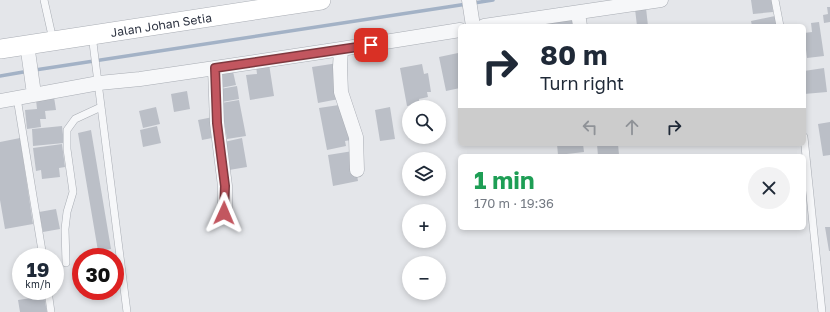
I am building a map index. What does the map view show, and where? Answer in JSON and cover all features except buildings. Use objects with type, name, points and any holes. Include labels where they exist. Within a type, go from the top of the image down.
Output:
[{"type":"main road","name":"Jalan Johan Setia","points":[[0,49],[28,53],[53,40],[93,43],[275,3],[321,0]]},
{"type":"street","points":[[469,0],[477,24]]},
{"type":"street","points":[[494,24],[579,19],[661,0]]},
{"type":"street","points":[[0,102],[17,98],[33,90],[98,77],[140,79],[341,50],[458,30]]},
{"type":"street","points":[[341,50],[341,92],[356,137],[357,170]]},
{"type":"street","points":[[28,53],[33,90]]},
{"type":"street","points":[[215,68],[216,112],[225,186],[224,213]]},
{"type":"lane","points":[[44,0],[53,40]]},
{"type":"lane","points":[[775,0],[780,24]]},
{"type":"lane","points":[[93,43],[127,312]]},
{"type":"lane","points":[[17,98],[42,248]]},
{"type":"lane","points":[[66,263],[67,212],[73,192],[66,130],[75,119],[102,107]]},
{"type":"lane","points":[[806,156],[822,312]]},
{"type":"lane","points":[[50,300],[52,312]]},
{"type":"waterway","points":[[474,3],[493,0]]},
{"type":"waterway","points":[[35,70],[467,4]]},
{"type":"waterway","points":[[0,76],[29,71]]},
{"type":"route","points":[[224,213],[225,186],[217,123],[215,68],[371,45]]}]
